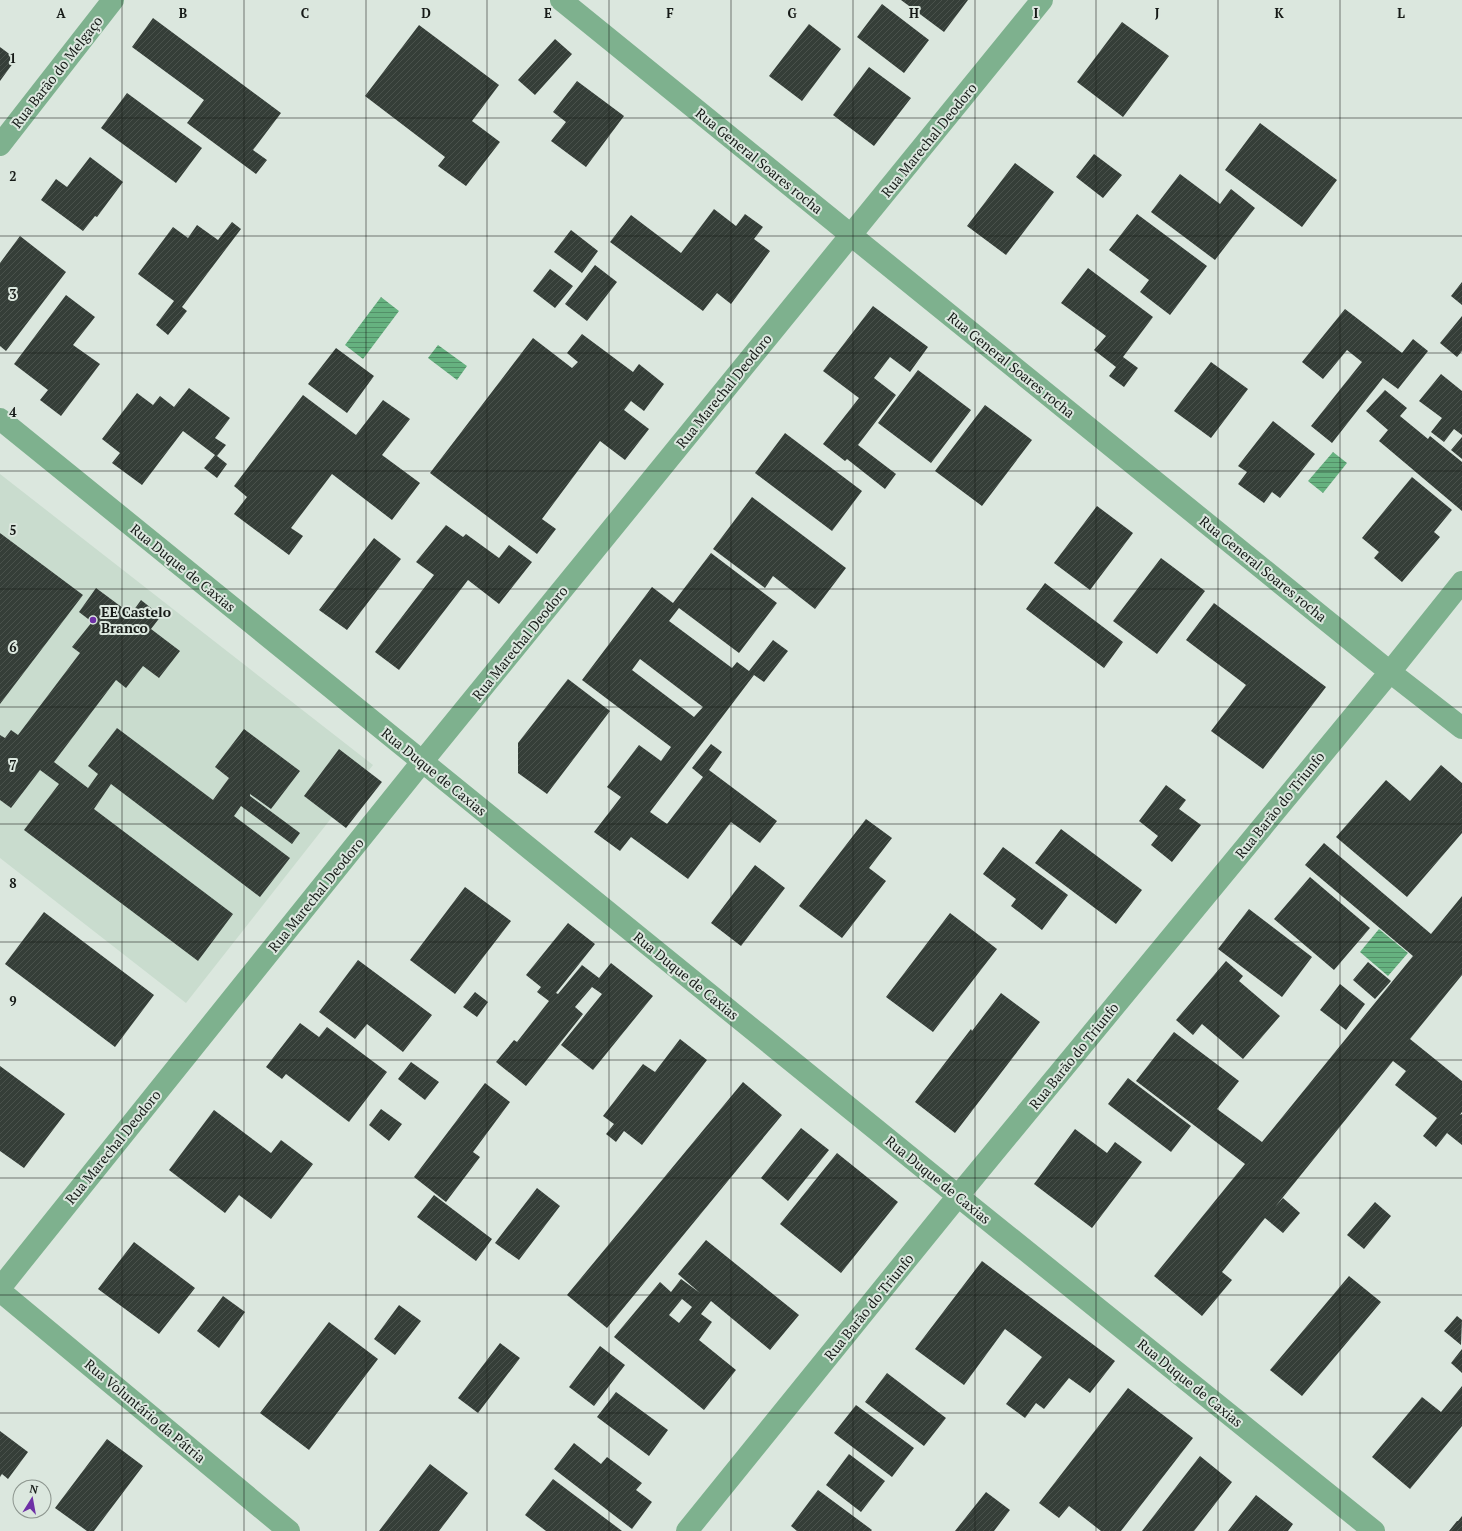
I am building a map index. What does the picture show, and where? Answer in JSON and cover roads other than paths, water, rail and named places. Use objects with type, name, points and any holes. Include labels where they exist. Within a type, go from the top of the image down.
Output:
[{"type":"street","name":"Rua Barão do Melgaço","points":[[0,145],[113,0]]},
{"type":"street","name":"Rua General Soares rocha","points":[[561,0],[1390,672],[1462,728]]},
{"type":"street","name":"Rua Marechal Deodoro","points":[[0,1289],[422,762],[1042,0]]},
{"type":"street","name":"Rua Duque de Caxias","points":[[0,419],[958,1196],[1374,1531]]},
{"type":"street","name":"Rua Barão do Triunfo","points":[[687,1531],[958,1196],[1390,672],[1462,582]]},
{"type":"street","name":"Rua Voluntário da Pátria","points":[[0,1289],[289,1531]]},
{"type":"place","name":"EE Castelo Branco","points":[[93,620]]}]
